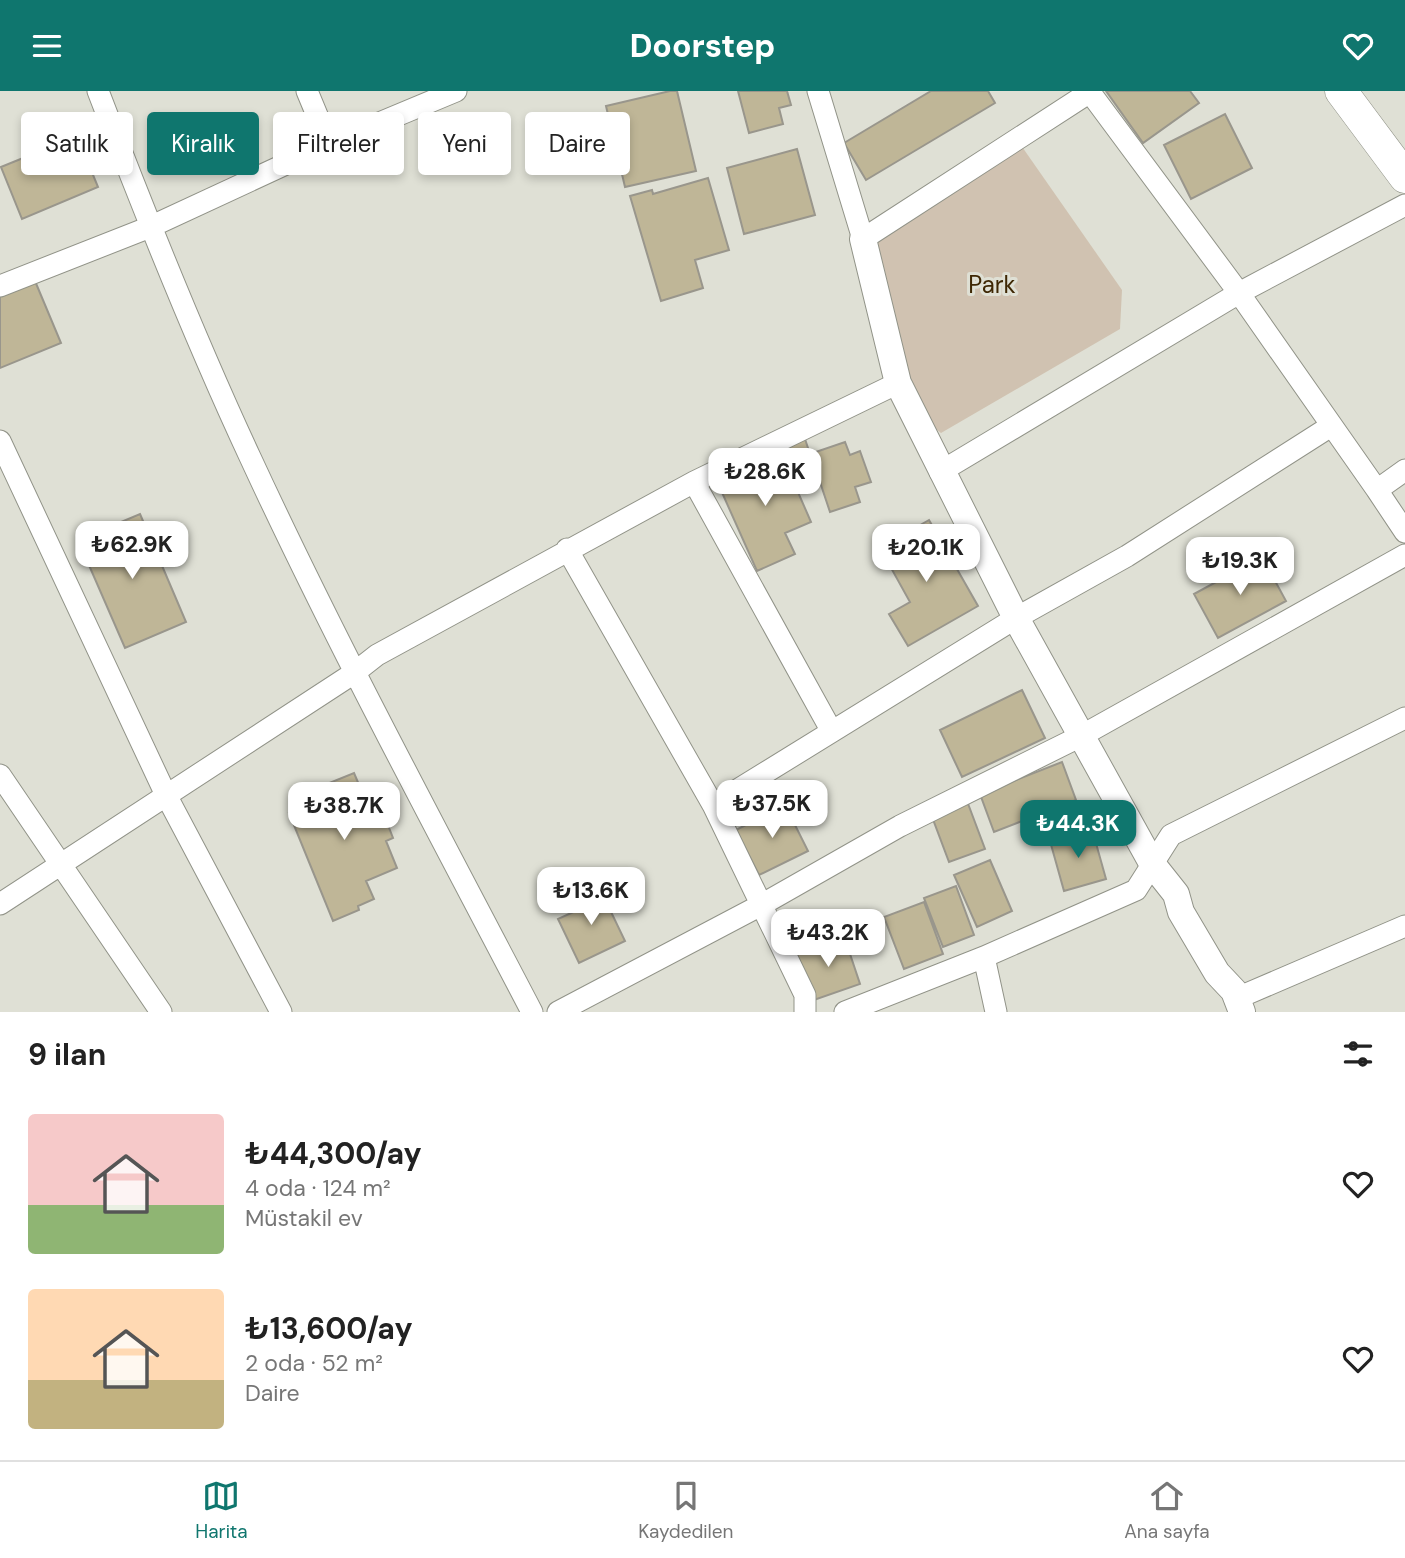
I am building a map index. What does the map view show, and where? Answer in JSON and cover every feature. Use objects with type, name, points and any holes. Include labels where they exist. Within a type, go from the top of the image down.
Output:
[{"type":"main road","points":[[1341,91],[1405,177]]},
{"type":"street","points":[[98,91],[150,227],[249,456],[354,673],[532,1012]]},
{"type":"street","points":[[307,91],[316,112]]},
{"type":"street","points":[[404,113],[456,91]]},
{"type":"street","points":[[818,91],[863,239],[898,383],[940,472],[1016,618],[1153,865],[1176,894],[1181,912],[1217,973],[1234,991],[1238,1006],[1405,926]]},
{"type":"street","points":[[863,239],[1090,91],[1239,293],[1405,532]]},
{"type":"street","points":[[0,286],[150,227],[273,170]]},
{"type":"street","points":[[940,472],[1239,293],[1405,205]]},
{"type":"street","points":[[0,904],[354,673],[377,655],[694,482],[898,383]]},
{"type":"street","points":[[713,804],[1016,618],[1127,556],[1331,426]]},
{"type":"street","points":[[0,442],[166,795],[281,1012]]},
{"type":"street","points":[[1377,490],[1405,470]]},
{"type":"street","points":[[694,482],[831,730]]},
{"type":"street","points":[[567,549],[713,804],[805,995],[804,1012]]},
{"type":"street","points":[[558,1012],[763,904],[900,826],[1082,736],[1405,555]]},
{"type":"street","points":[[845,1012],[985,957],[1136,890],[1171,835],[1405,718]]},
{"type":"street","points":[[0,775],[161,1012]]},
{"type":"street","points":[[985,957],[996,1012]]},
{"type":"green space","name":"Park","points":[[1018,141],[1122,290],[1120,329],[941,433],[923,419],[868,242]]},
{"type":"building","points":[[677,91],[696,171],[625,187],[622,175],[630,175],[630,112],[607,112],[606,106]]},
{"type":"building","points":[[738,91],[787,91],[791,105],[779,108],[783,124],[749,133]]},
{"type":"building","points":[[931,91],[988,91],[995,103],[866,180],[844,143]]},
{"type":"building","points":[[1106,91],[1190,91],[1199,103],[1143,143]]},
{"type":"building","points":[[1225,114],[1252,168],[1191,199],[1164,145]]},
{"type":"building","points":[[797,149],[815,215],[744,234],[727,168]]},
{"type":"building","points":[[21,159],[21,175],[93,175],[98,187],[22,219],[1,167]]},
{"type":"building","points":[[708,178],[729,250],[695,260],[703,288],[661,301],[630,196],[652,190],[653,194]]},
{"type":"building","points":[[35,281],[61,343],[0,368],[0,295]]},
{"type":"building","points":[[805,439],[810,454],[845,442],[850,455],[860,451],[871,482],[855,487],[860,502],[830,512],[813,461],[796,467],[788,444]]},
{"type":"building","points":[[780,451],[811,522],[785,533],[795,554],[757,571],[716,479]]},
{"type":"building","points":[[140,514],[186,622],[125,648],[78,540]]},
{"type":"building","points":[[929,520],[978,606],[908,646],[889,614],[910,602],[880,548]]},
{"type":"building","points":[[1262,557],[1286,601],[1218,638],[1194,594]]},
{"type":"building","points":[[1022,690],[1045,738],[962,777],[940,730]]},
{"type":"building","points":[[1062,762],[1076,800],[994,832],[980,794]]},
{"type":"building","points":[[354,773],[362,792],[373,787],[393,838],[386,841],[397,868],[366,881],[374,899],[358,906],[359,910],[333,921],[289,813],[307,805],[302,794]]},
{"type":"building","points":[[967,801],[985,849],[949,862],[931,814]]},
{"type":"building","points":[[785,805],[808,851],[759,875],[736,830]]},
{"type":"building","points":[[1092,829],[1106,879],[1064,891],[1050,841]]},
{"type":"building","points":[[990,860],[1012,911],[977,927],[954,875]]},
{"type":"building","points":[[956,886],[974,935],[943,947],[924,898]]},
{"type":"building","points":[[600,889],[625,941],[579,963],[558,919],[580,909],[576,901]]},
{"type":"building","points":[[924,902],[943,954],[904,969],[884,917]]},
{"type":"building","points":[[844,936],[860,984],[811,1001],[795,953]]}]
